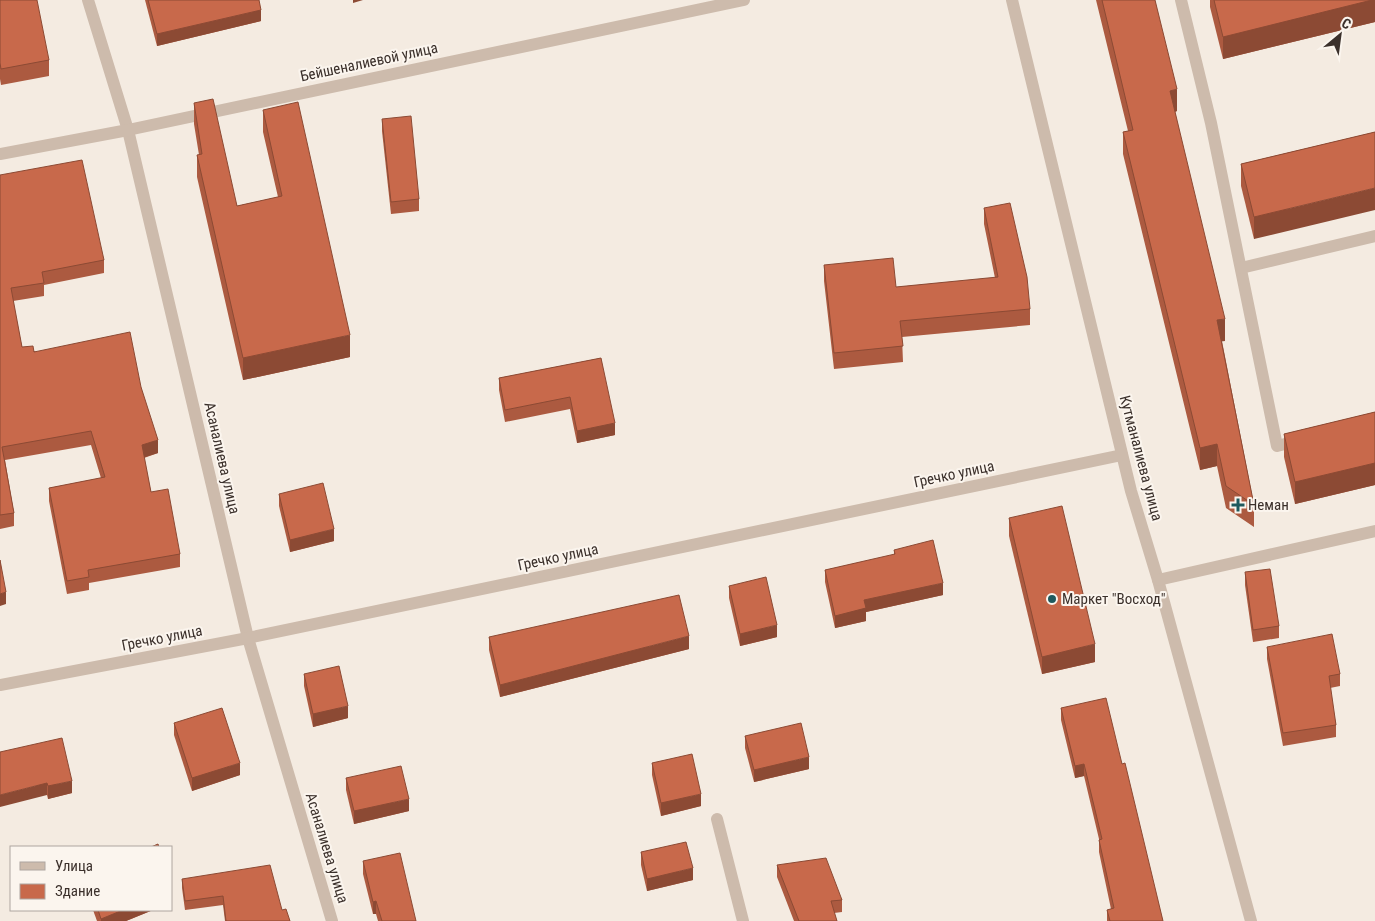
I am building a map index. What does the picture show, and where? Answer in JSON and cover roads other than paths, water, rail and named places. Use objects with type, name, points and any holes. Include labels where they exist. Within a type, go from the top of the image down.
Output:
[{"type":"street","name":"Асаналиева улица","points":[[88,0],[128,130],[248,638],[332,921]]},
{"type":"street","name":"Бейшеналиевой улица","points":[[0,154],[128,130],[744,0]]},
{"type":"street","name":"Кутманалиева улица","points":[[1012,0],[1122,455],[1251,921]]},
{"type":"street","points":[[1181,0],[1211,123],[1278,446],[1313,436]]},
{"type":"street","points":[[1241,268],[1375,236]]},
{"type":"street","name":"Гречко улица","points":[[0,685],[248,638],[1122,455]]},
{"type":"street","points":[[1158,580],[1375,531]]},
{"type":"street","points":[[717,819],[743,921]]},
{"type":"place","name":"Неман","points":[[1238,505]]},
{"type":"place","name":"Маркет \"Восход\"","points":[[1052,599]]}]
